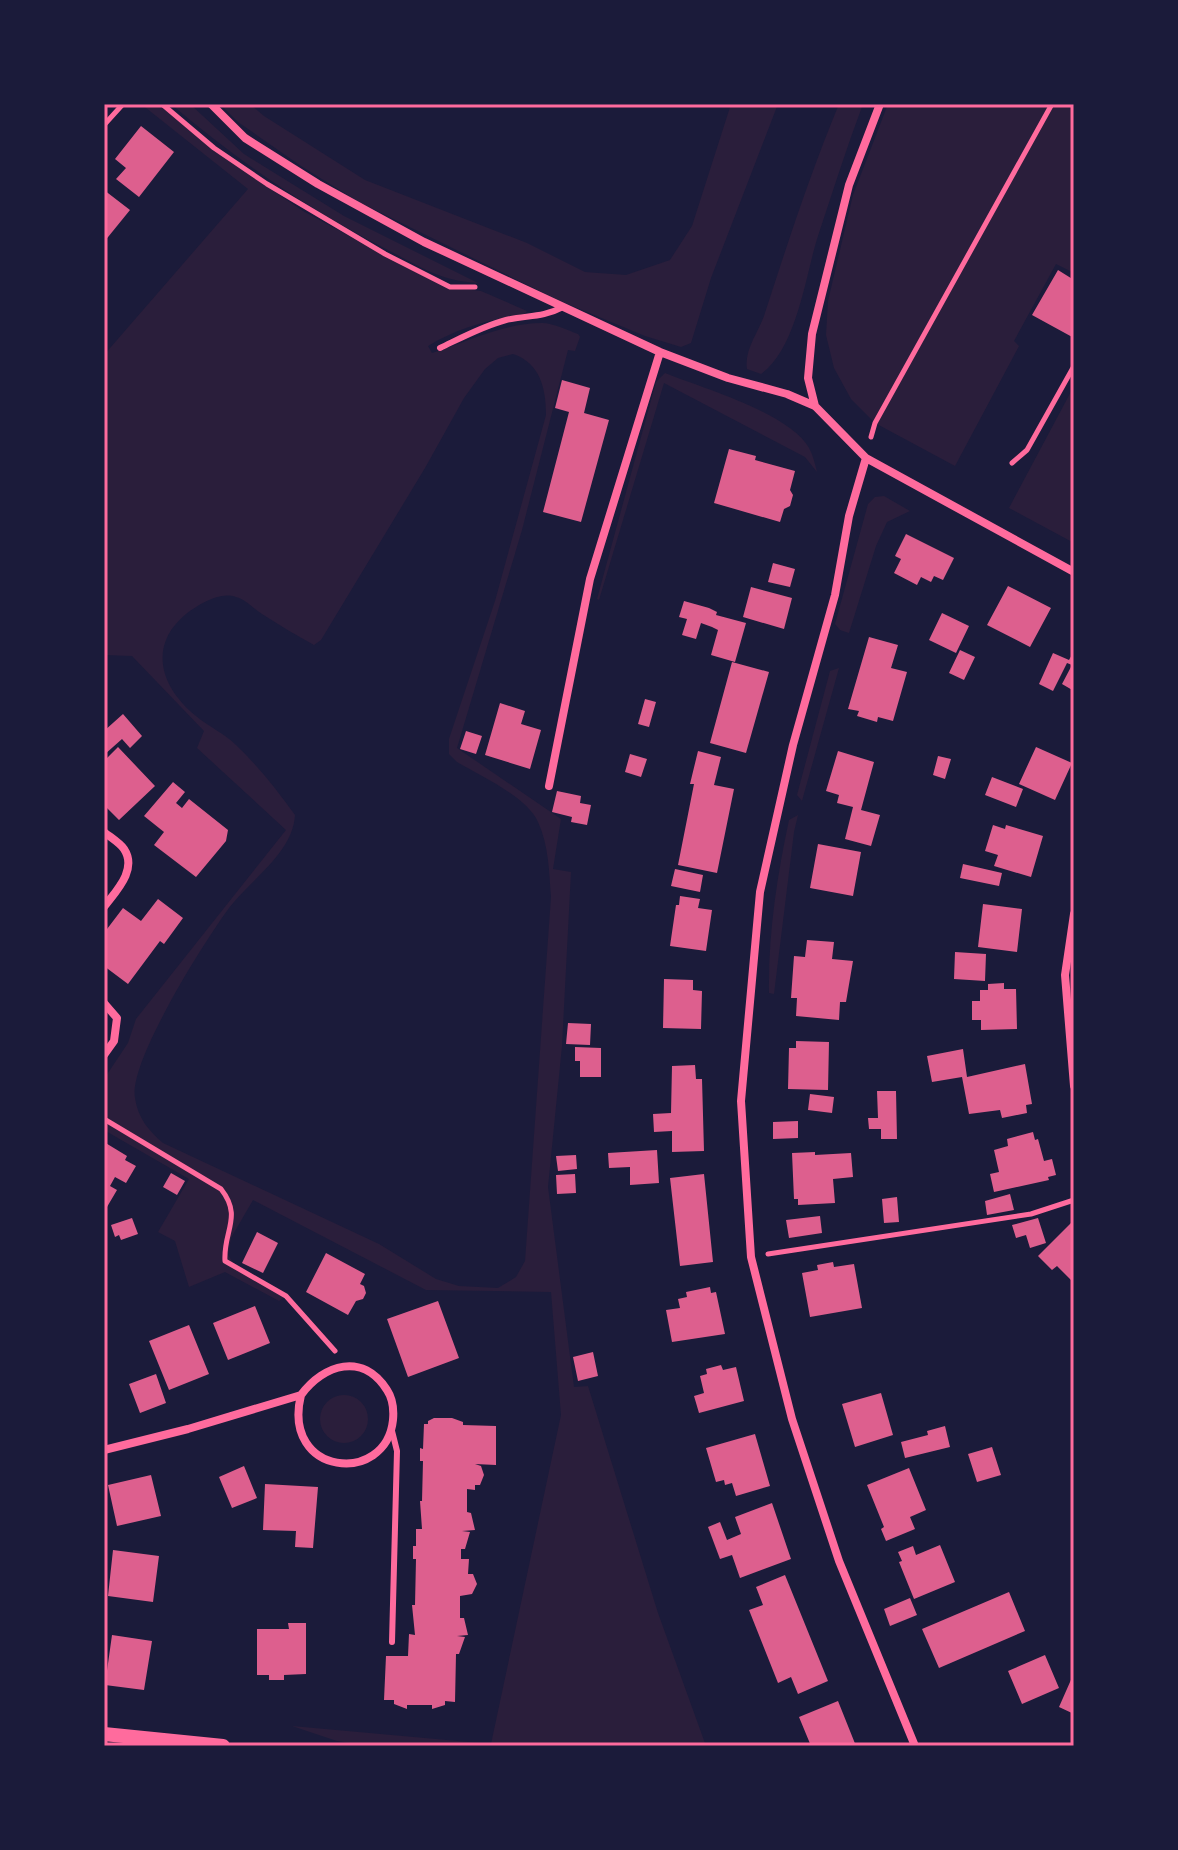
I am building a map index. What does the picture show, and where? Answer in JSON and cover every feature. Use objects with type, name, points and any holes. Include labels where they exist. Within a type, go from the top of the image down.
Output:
[{"type":"street","points":[[211,104],[245,138],[318,184],[424,242],[660,352],[815,406],[866,458],[1074,572]]},
{"type":"street","points":[[815,406],[808,378],[812,334],[849,185],[880,104]]},
{"type":"street","points":[[549,786],[590,579],[660,352]]},
{"type":"street","points":[[866,458],[849,516],[835,595],[793,745],[760,892],[741,1101],[751,1257],[792,1419],[839,1561],[915,1746]]},
{"type":"street","points":[[104,832],[124,850],[128,862],[126,878],[104,907]]},
{"type":"street","points":[[1074,914],[1065,975],[1074,1086]]},
{"type":"street","points":[[104,1003],[117,1018],[114,1041],[104,1055]]},
{"type":"street","points":[[350,1366],[368,1372],[382,1382],[391,1396],[394,1410],[392,1431],[381,1449],[367,1459],[340,1464],[312,1450],[298,1426],[296,1412],[301,1395],[312,1379],[331,1368],[350,1366]]},
{"type":"street","points":[[104,1450],[301,1395]]},
{"type":"street","points":[[104,1734],[223,1746]]},
{"type":"lane","points":[[440,348],[507,320],[547,316],[563,307]]},
{"type":"lane","points":[[392,1431],[397,1451],[392,1642]]},
{"type":"path","points":[[104,125],[123,104]]},
{"type":"path","points":[[866,458],[875,423],[1052,104]]},
{"type":"path","points":[[1012,463],[1027,450],[1074,366]]},
{"type":"path","points":[[104,1119],[221,1189],[230,1201],[233,1213],[224,1249],[225,1261],[286,1296],[350,1366]]},
{"type":"path","points":[[751,1257],[1031,1214],[1074,1200]]},
{"type":"shaded area","points":[[141,104],[160,104],[210,148],[303,211],[444,287],[481,291],[527,311],[524,315],[486,322],[450,334],[428,346],[432,353],[528,324],[551,324],[580,337],[575,351],[568,350],[522,530],[457,748],[561,819],[553,869],[571,872],[562,1046],[548,1187],[574,1387],[588,1386],[658,1613],[706,1746],[370,1746],[337,1741],[292,1726],[491,1744],[561,1415],[551,1292],[426,1290],[253,1200],[231,1238],[228,1255],[236,1267],[289,1294],[279,1301],[225,1272],[189,1287],[175,1241],[158,1232],[189,1179],[104,1130],[104,1079],[128,1043],[136,1019],[286,830],[197,748],[204,731],[132,656],[104,655],[104,355],[248,189]],"holes":[[[513,354],[522,358],[540,378],[546,415],[495,601],[449,739],[449,754],[457,762],[502,788],[532,813],[544,840],[549,869],[551,897],[525,1261],[516,1277],[498,1288],[459,1286],[436,1279],[379,1244],[163,1143],[144,1123],[135,1098],[136,1081],[144,1057],[171,1001],[229,908],[279,853],[287,841],[295,815],[244,753],[196,716],[174,693],[163,666],[166,640],[174,626],[191,610],[223,596],[243,600],[314,645],[321,640],[464,398],[485,369],[498,358]]]},
{"type":"shaded area","points":[[171,104],[190,104],[244,154],[344,216],[478,283],[430,272],[357,234],[301,201],[248,164]]},
{"type":"shaded area","points":[[220,104],[250,104],[365,180],[527,243],[585,272],[626,275],[670,260],[692,226],[731,104],[778,104],[711,278],[691,343],[681,347],[645,336],[558,300],[359,202],[238,122]]},
{"type":"shaded area","points":[[839,104],[863,104],[817,239],[791,331],[773,363],[761,374],[747,369],[749,348],[764,316]]},
{"type":"shaded area","points":[[888,104],[1074,104],[1074,273],[1056,264],[1014,341],[1019,346],[955,466],[875,423],[851,399],[834,368],[826,335],[828,301],[853,195]]},
{"type":"shaded area","points":[[665,373],[744,403],[784,424],[799,435],[809,448],[817,472],[805,457],[664,383],[599,600],[656,382]]},
{"type":"shaded area","points":[[1074,386],[1074,543],[1009,508]]},
{"type":"shaded area","points":[[884,496],[910,511],[887,522],[876,546],[849,633],[835,624],[868,504],[875,497]]},
{"type":"shaded area","points":[[839,668],[802,801],[797,795],[830,671]]},
{"type":"shaded area","points":[[798,815],[774,994],[769,993],[774,906],[789,820]]},
{"type":"shaded area","points":[[344,1395],[361,1402],[368,1419],[361,1436],[344,1443],[327,1436],[320,1419],[327,1402]]},
{"type":"building","points":[[141,126],[174,152],[139,197],[116,179],[126,168],[115,159]]},
{"type":"building","points":[[104,190],[130,210],[104,242]]},
{"type":"building","points":[[1058,270],[1074,280],[1074,338],[1032,315]]},
{"type":"building","points":[[562,380],[590,388],[584,413],[609,420],[581,522],[543,512],[569,412],[555,408]]},
{"type":"building","points":[[729,449],[795,471],[790,506],[784,509],[780,522],[714,503]]},
{"type":"building","points":[[906,534],[954,558],[943,580],[934,576],[931,582],[921,577],[917,585],[894,573],[901,559],[895,556]]},
{"type":"building","points":[[773,563],[795,569],[790,587],[768,582]]},
{"type":"building","points":[[1008,586],[1051,608],[1030,647],[987,625]]},
{"type":"building","points":[[751,587],[792,598],[784,629],[743,617]]},
{"type":"building","points":[[684,601],[709,608],[717,612],[716,615],[746,623],[735,662],[711,655],[718,630],[701,623],[696,639],[682,635],[687,619],[679,617]]},
{"type":"building","points":[[942,613],[969,626],[956,653],[929,640]]},
{"type":"building","points":[[869,637],[898,645],[891,668],[907,672],[893,721],[878,717],[877,722],[857,716],[859,711],[848,709]]},
{"type":"building","points":[[960,650],[975,657],[964,680],[949,673]]},
{"type":"building","points":[[1074,651],[1074,691],[1062,684],[1072,665],[1067,663],[1053,691],[1039,684],[1053,653],[1069,660]]},
{"type":"building","points":[[732,662],[769,672],[746,753],[710,743]]},
{"type":"building","points":[[645,699],[656,702],[649,727],[638,724]]},
{"type":"building","points":[[500,703],[525,711],[521,724],[541,730],[530,769],[485,755]]},
{"type":"building","points":[[123,714],[142,736],[130,748],[122,739],[104,755],[104,731]]},
{"type":"building","points":[[466,731],[482,736],[476,754],[460,749]]},
{"type":"building","points":[[118,747],[155,786],[119,820],[104,805],[104,761]]},
{"type":"building","points":[[1036,747],[1072,763],[1055,800],[1019,784]]},
{"type":"building","points":[[698,751],[721,757],[714,785],[734,789],[717,873],[678,865]]},
{"type":"building","points":[[838,751],[874,762],[861,810],[880,815],[871,846],[845,839],[853,807],[837,803],[839,795],[826,791]]},
{"type":"building","points":[[630,754],[647,759],[641,777],[625,772]]},
{"type":"building","points":[[938,756],[951,759],[945,779],[933,775]]},
{"type":"building","points":[[992,777],[1023,789],[1016,807],[985,795]]},
{"type":"building","points":[[173,782],[185,792],[176,803],[182,808],[189,799],[228,830],[226,841],[196,877],[154,845],[164,832],[144,816]]},
{"type":"building","points":[[557,791],[581,796],[580,803],[591,805],[587,825],[571,822],[572,817],[552,812]]},
{"type":"building","points":[[993,825],[1005,829],[1006,825],[1043,836],[1031,877],[994,866],[998,855],[985,851]]},
{"type":"building","points":[[818,844],[861,852],[853,896],[810,888]]},
{"type":"building","points":[[963,864],[1002,873],[999,886],[960,878]]},
{"type":"building","points":[[675,869],[703,875],[700,892],[671,886]]},
{"type":"building","points":[[680,896],[700,899],[698,908],[712,910],[706,951],[670,946]]},
{"type":"building","points":[[158,899],[183,918],[164,944],[160,941],[128,984],[104,966],[104,933],[123,908],[141,921]]},
{"type":"building","points":[[983,904],[1022,909],[1017,952],[978,947]]},
{"type":"building","points":[[807,940],[834,942],[832,959],[853,961],[846,1002],[840,1002],[839,1020],[796,1016],[797,998],[791,998],[794,956],[805,957]]},
{"type":"building","points":[[955,952],[986,954],[985,981],[954,979]]},
{"type":"building","points":[[664,979],[693,980],[693,990],[702,991],[701,1029],[663,1028]]},
{"type":"building","points":[[1004,983],[1004,989],[1016,989],[1017,1029],[981,1030],[981,1020],[972,1020],[972,1001],[980,1001],[980,990],[988,990],[988,984]]},
{"type":"building","points":[[568,1023],[591,1024],[590,1045],[566,1044]]},
{"type":"building","points":[[796,1041],[829,1042],[828,1090],[788,1089],[789,1048],[796,1048]]},
{"type":"building","points":[[575,1047],[601,1048],[601,1077],[580,1077],[580,1061],[575,1061]]},
{"type":"building","points":[[963,1049],[967,1077],[1025,1064],[1032,1104],[1026,1105],[1027,1113],[1002,1118],[1000,1110],[969,1114],[962,1077],[932,1082],[927,1056]]},
{"type":"building","points":[[695,1065],[696,1079],[702,1079],[704,1151],[672,1152],[672,1131],[654,1132],[653,1114],[671,1113],[672,1066]]},
{"type":"building","points":[[877,1091],[896,1091],[897,1139],[881,1139],[881,1129],[869,1129],[868,1118],[878,1118]]},
{"type":"building","points":[[810,1094],[834,1097],[832,1113],[808,1110]]},
{"type":"building","points":[[798,1121],[798,1138],[773,1139],[773,1122]]},
{"type":"building","points":[[1033,1132],[1044,1161],[1052,1159],[1056,1175],[1048,1177],[1049,1180],[994,1192],[990,1174],[999,1172],[994,1150],[1008,1146],[1007,1139]]},
{"type":"building","points":[[104,1142],[127,1156],[125,1160],[136,1166],[126,1183],[115,1177],[110,1186],[117,1190],[107,1207],[104,1205]]},
{"type":"building","points":[[657,1150],[659,1183],[630,1185],[630,1167],[609,1168],[608,1153]]},
{"type":"building","points":[[815,1152],[815,1155],[851,1153],[853,1177],[833,1179],[835,1203],[798,1205],[798,1199],[794,1199],[792,1153]]},
{"type":"building","points":[[576,1155],[577,1169],[558,1171],[556,1156]]},
{"type":"building","points":[[171,1173],[185,1181],[177,1195],[163,1187]]},
{"type":"building","points":[[575,1174],[576,1193],[557,1194],[556,1175]]},
{"type":"building","points":[[704,1174],[713,1262],[680,1266],[670,1178]]},
{"type":"building","points":[[1010,1194],[1014,1210],[987,1215],[985,1201]]},
{"type":"building","points":[[897,1197],[899,1222],[884,1223],[882,1199]]},
{"type":"building","points":[[820,1216],[822,1233],[789,1238],[786,1220]]},
{"type":"building","points":[[132,1218],[138,1234],[121,1240],[119,1235],[115,1237],[111,1225]]},
{"type":"building","points":[[1038,1218],[1046,1243],[1030,1248],[1026,1235],[1016,1238],[1012,1225]]},
{"type":"building","points":[[1074,1220],[1074,1283],[1057,1266],[1052,1270],[1038,1256]]},
{"type":"building","points":[[257,1232],[278,1243],[263,1273],[242,1263]]},
{"type":"building","points":[[326,1253],[365,1274],[360,1284],[366,1293],[363,1299],[356,1301],[348,1315],[306,1292]]},
{"type":"building","points":[[833,1262],[834,1267],[854,1264],[862,1308],[810,1317],[802,1273],[818,1270],[817,1265]]},
{"type":"building","points":[[710,1287],[711,1293],[716,1292],[725,1334],[672,1342],[666,1310],[680,1308],[678,1299],[687,1297],[686,1292]]},
{"type":"building","points":[[438,1301],[459,1358],[408,1377],[387,1319]]},
{"type":"building","points":[[255,1306],[270,1343],[228,1360],[213,1323]]},
{"type":"building","points":[[189,1325],[209,1374],[169,1390],[149,1341]]},
{"type":"building","points":[[593,1352],[598,1376],[578,1381],[573,1357]]},
{"type":"building","points":[[721,1365],[723,1370],[736,1367],[744,1401],[699,1413],[694,1396],[704,1393],[700,1376],[707,1374],[706,1369]]},
{"type":"building","points":[[156,1374],[166,1403],[140,1413],[129,1384]]},
{"type":"building","points":[[881,1393],[893,1435],[855,1447],[842,1404]]},
{"type":"building","points":[[434,1418],[452,1418],[463,1422],[463,1425],[496,1426],[496,1465],[475,1464],[481,1466],[484,1475],[480,1485],[475,1485],[475,1490],[467,1489],[467,1512],[471,1513],[475,1530],[462,1531],[470,1532],[465,1549],[461,1549],[461,1559],[469,1559],[468,1574],[473,1574],[477,1584],[472,1594],[460,1596],[460,1618],[464,1618],[468,1635],[457,1636],[465,1637],[459,1654],[456,1654],[455,1702],[445,1701],[445,1705],[432,1709],[432,1705],[407,1705],[407,1709],[394,1704],[394,1700],[384,1700],[386,1656],[408,1656],[409,1634],[415,1635],[412,1605],[415,1605],[416,1559],[413,1559],[413,1546],[416,1546],[416,1529],[422,1529],[420,1501],[423,1461],[420,1461],[420,1448],[423,1449],[424,1424]]},
{"type":"building","points":[[945,1426],[950,1447],[905,1458],[901,1442],[928,1435],[927,1431]]},
{"type":"building","points":[[755,1434],[770,1486],[736,1496],[732,1483],[725,1485],[724,1480],[716,1482],[706,1448]]},
{"type":"building","points":[[992,1447],[1001,1475],[977,1482],[968,1454]]},
{"type":"building","points":[[244,1466],[257,1498],[232,1508],[219,1477]]},
{"type":"building","points":[[909,1468],[926,1510],[910,1517],[915,1529],[886,1541],[881,1529],[884,1527],[867,1485]]},
{"type":"building","points":[[151,1475],[161,1516],[117,1526],[108,1485]]},
{"type":"building","points":[[265,1484],[318,1487],[313,1548],[295,1547],[296,1531],[263,1530]]},
{"type":"building","points":[[772,1503],[791,1559],[740,1578],[732,1555],[720,1559],[708,1527],[720,1522],[727,1540],[741,1534],[735,1517]]},
{"type":"building","points":[[940,1545],[955,1582],[914,1599],[898,1552],[913,1546],[916,1555]]},
{"type":"building","points":[[113,1550],[159,1556],[153,1602],[108,1596]]},
{"type":"building","points":[[785,1575],[828,1681],[798,1694],[791,1677],[778,1683],[749,1610],[763,1605],[756,1587]]},
{"type":"building","points":[[1009,1592],[1025,1631],[939,1668],[922,1629]]},
{"type":"building","points":[[910,1598],[917,1615],[890,1626],[884,1609]]},
{"type":"building","points":[[288,1623],[306,1623],[306,1674],[284,1675],[284,1680],[269,1680],[269,1675],[257,1675],[257,1629],[289,1629]]},
{"type":"building","points":[[112,1635],[152,1641],[144,1690],[105,1685]]},
{"type":"building","points":[[1045,1655],[1059,1688],[1022,1704],[1008,1671]]},
{"type":"building","points":[[1074,1673],[1074,1714],[1059,1707]]},
{"type":"building","points":[[838,1701],[856,1746],[811,1746],[799,1717]]}]
